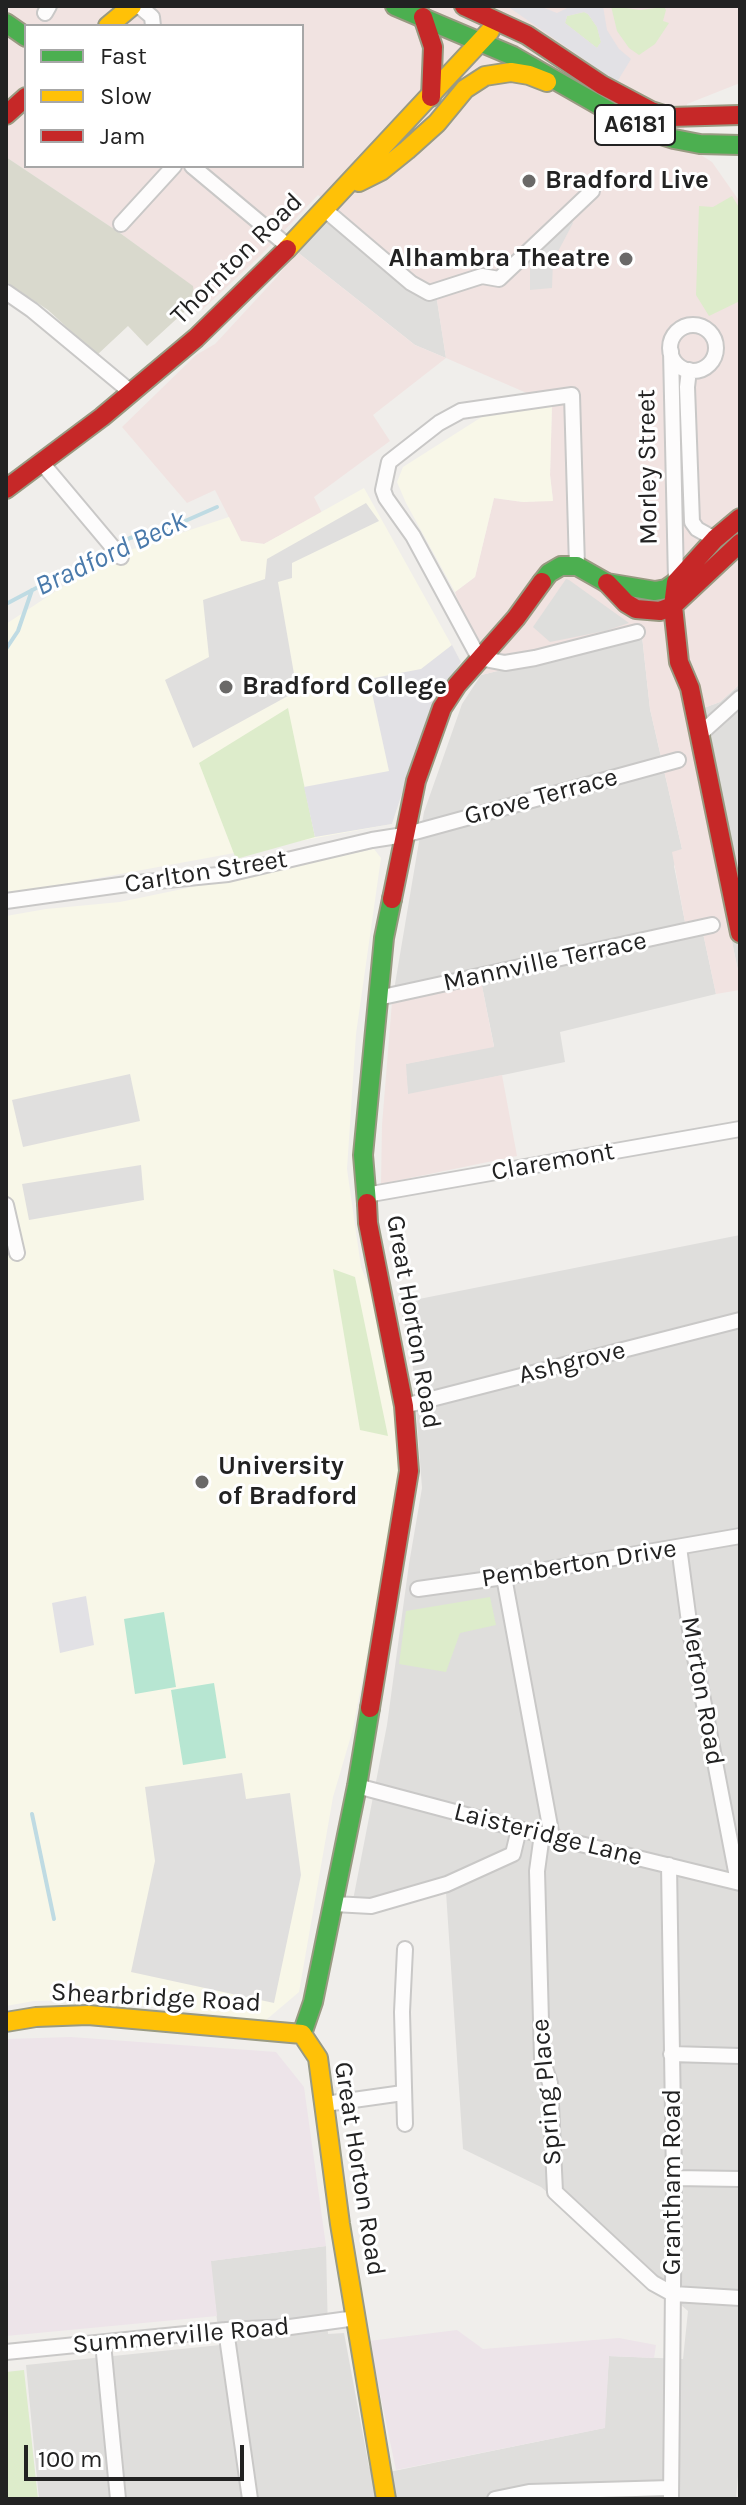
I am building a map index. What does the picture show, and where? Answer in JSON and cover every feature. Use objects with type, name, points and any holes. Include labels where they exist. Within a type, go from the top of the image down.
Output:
[{"type":"street","points":[[110,24],[132,6]]},
{"type":"street","points":[[139,6],[152,17],[153,24]]},
{"type":"street","name":"A6181","points":[[395,6],[481,42],[639,128],[700,144],[740,145]]},
{"type":"street","name":"A6181","points":[[464,6],[552,51],[602,85],[651,111],[670,117],[740,115]]},
{"type":"street","points":[[423,17],[433,47],[431,97]]},
{"type":"street","points":[[6,23],[24,36]]},
{"type":"street","name":"Thornton Road","points":[[6,489],[132,393],[196,338],[289,247],[500,23]]},
{"type":"street","points":[[344,189],[381,171],[437,123],[465,89],[485,76],[511,72],[529,75],[576,92]]},
{"type":"street","points":[[6,115],[24,99]]},
{"type":"street","points":[[121,224],[172,168]]},
{"type":"street","points":[[194,168],[289,247]]},
{"type":"street","points":[[324,209],[411,283],[429,293],[482,276],[499,279],[592,191]]},
{"type":"street","points":[[6,292],[132,393]]},
{"type":"street","name":"Morley Street","points":[[671,351],[677,364],[689,370],[704,368],[714,358],[716,344],[710,331],[692,324],[680,329],[672,339],[671,351],[679,662],[690,688],[699,735],[733,863],[740,933]]},
{"type":"street","name":"Morley Street","points":[[689,370],[691,513],[697,529],[715,539]]},
{"type":"street","points":[[637,632],[505,663],[479,658],[413,536],[386,498],[383,490],[389,462],[439,423],[461,411],[572,395],[577,566],[607,583],[655,591],[666,589],[678,594]]},
{"type":"street","points":[[42,463],[121,557]]},
{"type":"street","points":[[678,594],[715,539],[740,518]]},
{"type":"street","points":[[678,594],[740,543]]},
{"type":"street","name":"Great Horton Road","points":[[386,2499],[340,2224],[318,2058],[302,2034],[313,2002],[357,1786],[409,1471],[404,1406],[368,1223],[363,1155],[378,998],[384,938],[404,835],[416,781],[442,708],[549,573],[561,566],[577,566]]},
{"type":"street","points":[[699,735],[740,698]]},
{"type":"street","name":"Grove Terrace","points":[[404,835],[678,760]]},
{"type":"street","name":"Carlton Street","points":[[6,901],[228,874],[404,835]]},
{"type":"street","name":"Mannville Terrace","points":[[378,998],[712,925]]},
{"type":"street","name":"Claremont","points":[[366,1195],[740,1129]]},
{"type":"street","points":[[6,1205],[17,1253]]},
{"type":"street","name":"Ashgrove","points":[[404,1406],[740,1320]]},
{"type":"street","name":"Pemberton Drive","points":[[418,1589],[740,1536]]},
{"type":"street","name":"Merton Road","points":[[679,1547],[691,1637],[739,1882]]},
{"type":"street","name":"Spring Place","points":[[504,1577],[547,1836],[537,1871],[542,2059],[550,2083],[555,2192],[653,2283],[673,2294]]},
{"type":"street","name":"Laisteridge Lane","points":[[357,1786],[739,1882]]},
{"type":"street","points":[[334,1904],[371,1906],[447,1884],[513,1854],[519,1829]]},
{"type":"street","name":"Grantham Road","points":[[669,1865],[674,2178],[671,2494]]},
{"type":"street","points":[[405,1949],[402,2012],[405,2124]]},
{"type":"street","name":"Shearbridge Road","points":[[6,2022],[36,2017],[88,2015],[302,2034]]},
{"type":"street","points":[[671,2054],[740,2056]]},
{"type":"street","points":[[325,2104],[403,2093]]},
{"type":"street","points":[[674,2178],[740,2179]]},
{"type":"street","points":[[673,2294],[740,2298]]},
{"type":"street","name":"Summerville Road","points":[[6,2352],[226,2330],[290,2327],[356,2318]]},
{"type":"street","points":[[226,2330],[250,2499]]},
{"type":"street","points":[[103,2343],[118,2499]]},
{"type":"street","points":[[495,2499],[529,2492],[671,2494]]},
{"type":"shaded area","points":[[6,6],[740,6],[740,83],[687,104],[682,147],[712,162],[740,202],[740,504],[689,560],[740,553],[740,684],[720,702],[685,715],[740,990],[716,994],[700,919],[685,922],[672,852],[682,849],[650,709],[642,636],[481,675],[455,592],[475,577],[494,498],[523,502],[553,500],[550,475],[552,404],[446,358],[436,294],[318,195],[260,256],[202,310],[195,302],[192,286],[120,233],[6,157]]},
{"type":"shaded area","points":[[507,6],[539,6],[557,13],[571,6],[603,6],[607,30],[619,49],[631,59],[617,82]],"holes":[[[588,14],[597,27],[601,42],[597,48],[565,23],[567,16]]]},
{"type":"shaded area","points":[[6,157],[193,286],[195,302],[147,346],[128,326],[97,355],[48,310],[6,282]]},
{"type":"shaded area","points":[[338,212],[436,294],[446,358],[415,345],[296,251]]},
{"type":"shaded area","points":[[569,218],[573,223],[553,261],[552,288],[530,290],[530,267],[525,262]]},
{"type":"shaded area","points":[[296,251],[415,345],[446,358],[373,415],[390,441],[314,497],[322,513],[264,544],[241,541],[215,490],[187,503],[122,427],[196,355],[215,344],[277,277]]},
{"type":"shaded area","points":[[552,404],[550,475],[553,501],[523,502],[494,498],[475,577],[455,592],[397,482],[403,467],[488,413]]},
{"type":"shaded area","name":"Bradford College","points":[[364,488],[461,662],[429,712],[392,824],[6,895],[6,624],[106,558],[229,517],[241,541],[264,544]]},
{"type":"shaded area","points":[[366,503],[379,521],[292,563],[292,578],[278,582],[297,691],[193,748],[165,680],[209,657],[203,600],[265,579],[267,559]]},
{"type":"shaded area","points":[[566,579],[629,623],[550,642],[533,627]]},
{"type":"shaded area","points":[[642,636],[650,709],[682,849],[674,866],[685,922],[700,919],[716,994],[560,1032],[565,1062],[408,1095],[405,1064],[494,1046],[481,981],[392,1002],[424,812],[462,704],[481,675]]},
{"type":"shaded area","points":[[452,645],[461,662],[429,712],[392,824],[315,837],[304,787],[389,771],[369,679],[421,669]]},
{"type":"shaded area","points":[[740,684],[740,980],[684,715],[720,702]]},
{"type":"shaded area","name":"University of Bradford","points":[[374,849],[381,858],[356,1034],[347,1169],[361,1267],[374,1298],[403,1437],[395,1507],[353,1729],[333,1797],[299,1992],[266,2020],[91,2000],[34,2001],[6,2006],[6,916],[120,902]]},
{"type":"shaded area","points":[[481,981],[494,1047],[406,1064],[408,1094],[502,1075],[517,1156],[381,1184],[382,1125],[392,1002]]},
{"type":"shaded area","points":[[130,1074],[140,1121],[23,1147],[12,1100]]},
{"type":"shaded area","points":[[141,1165],[144,1200],[29,1220],[22,1184]]},
{"type":"shaded area","points":[[740,1235],[740,2453],[736,2499],[39,2499],[26,2365],[220,2345],[210,2261],[326,2246],[328,2334],[344,2333],[369,2467],[389,2472],[604,2428],[609,2356],[683,2359],[688,2311],[541,2187],[463,2149],[446,1892],[353,1900],[387,1725],[422,1488],[412,1355],[399,1303]]},
{"type":"shaded area","points":[[86,1596],[94,1645],[60,1653],[52,1603]]},
{"type":"shaded area","points":[[242,1773],[246,1799],[290,1793],[301,1875],[274,2003],[131,1972],[155,1861],[145,1787]]},
{"type":"shaded area","points":[[71,2037],[276,2052],[304,2087],[326,2246],[211,2261],[217,2316],[6,2336],[6,2039]]},
{"type":"shaded area","points":[[457,2330],[483,2349],[619,2338],[656,2345],[654,2358],[609,2356],[605,2428],[396,2470],[369,2341]]},
{"type":"green space","points":[[611,6],[640,10],[664,7],[663,21],[669,23],[655,44],[639,55],[629,48],[617,31]]},
{"type":"green space","points":[[584,12],[597,27],[601,42],[597,48],[565,23],[567,16]]},
{"type":"green space","points":[[732,196],[740,209],[740,301],[709,316],[696,295],[699,206],[713,207]]},
{"type":"green space","points":[[288,708],[315,837],[236,859],[199,763]]},
{"type":"green space","points":[[333,1269],[355,1277],[388,1436],[360,1430]]},
{"type":"green space","points":[[490,1597],[496,1625],[460,1633],[446,1672],[399,1664],[406,1611]]},
{"type":"green space","points":[[164,1612],[176,1687],[135,1694],[124,1619]]},
{"type":"green space","points":[[214,1683],[226,1758],[183,1765],[171,1690]]},
{"type":"green space","points":[[24,2370],[38,2499],[6,2499],[6,2372]]},
{"type":"waterway","name":"Bradford Beck","points":[[118,545],[217,507]]},
{"type":"waterway","name":"Bradford Beck","points":[[6,604],[110,549]]},
{"type":"waterway","points":[[6,649],[18,631],[32,590]]},
{"type":"waterway","points":[[32,1814],[54,1919]]},
{"type":"traffic: fast","points":[[395,6],[513,56],[639,128],[700,144],[740,145]]},
{"type":"traffic: fast","points":[[6,23],[24,36]]},
{"type":"traffic: fast","points":[[542,582],[561,566],[577,566],[607,583],[655,591],[666,589],[676,582]]},
{"type":"traffic: fast","points":[[367,1203],[363,1155],[384,938],[392,899]]},
{"type":"traffic: fast","points":[[302,2034],[313,2002],[370,1708]]},
{"type":"traffic: slow","points":[[110,24],[132,6]]},
{"type":"traffic: slow","points":[[287,249],[490,31]]},
{"type":"traffic: slow","points":[[359,182],[381,171],[407,150],[437,123],[465,89],[485,76],[511,72],[547,82]]},
{"type":"traffic: slow","points":[[6,2022],[36,2017],[88,2015],[302,2034]]},
{"type":"traffic: slow","points":[[302,2034],[318,2058],[340,2224],[386,2499]]},
{"type":"traffic: jam","points":[[464,6],[527,35],[602,85],[651,111],[670,117],[740,115]]},
{"type":"traffic: jam","points":[[423,17],[433,47],[431,97]]},
{"type":"traffic: jam","points":[[6,115],[24,99]]},
{"type":"traffic: jam","points":[[6,489],[102,417],[196,338],[287,249]]},
{"type":"traffic: jam","points":[[740,518],[715,539],[676,582],[673,606],[679,662],[690,688],[740,933]]},
{"type":"traffic: jam","points":[[675,604],[740,543]]},
{"type":"traffic: jam","points":[[392,899],[416,781],[442,708],[457,685],[516,618],[542,582]]},
{"type":"traffic: jam","points":[[607,583],[636,609],[660,611],[673,606]]},
{"type":"traffic: jam","points":[[367,1203],[368,1223],[404,1406],[409,1471],[370,1708]]},
{"type":"place","name":"Bradford Live","points":[[529,181]]},
{"type":"place","name":"Alhambra Theatre","points":[[626,259]]},
{"type":"place","name":"Bradford College","points":[[226,687]]},
{"type":"place","name":"University of Bradford","points":[[202,1482]]}]
